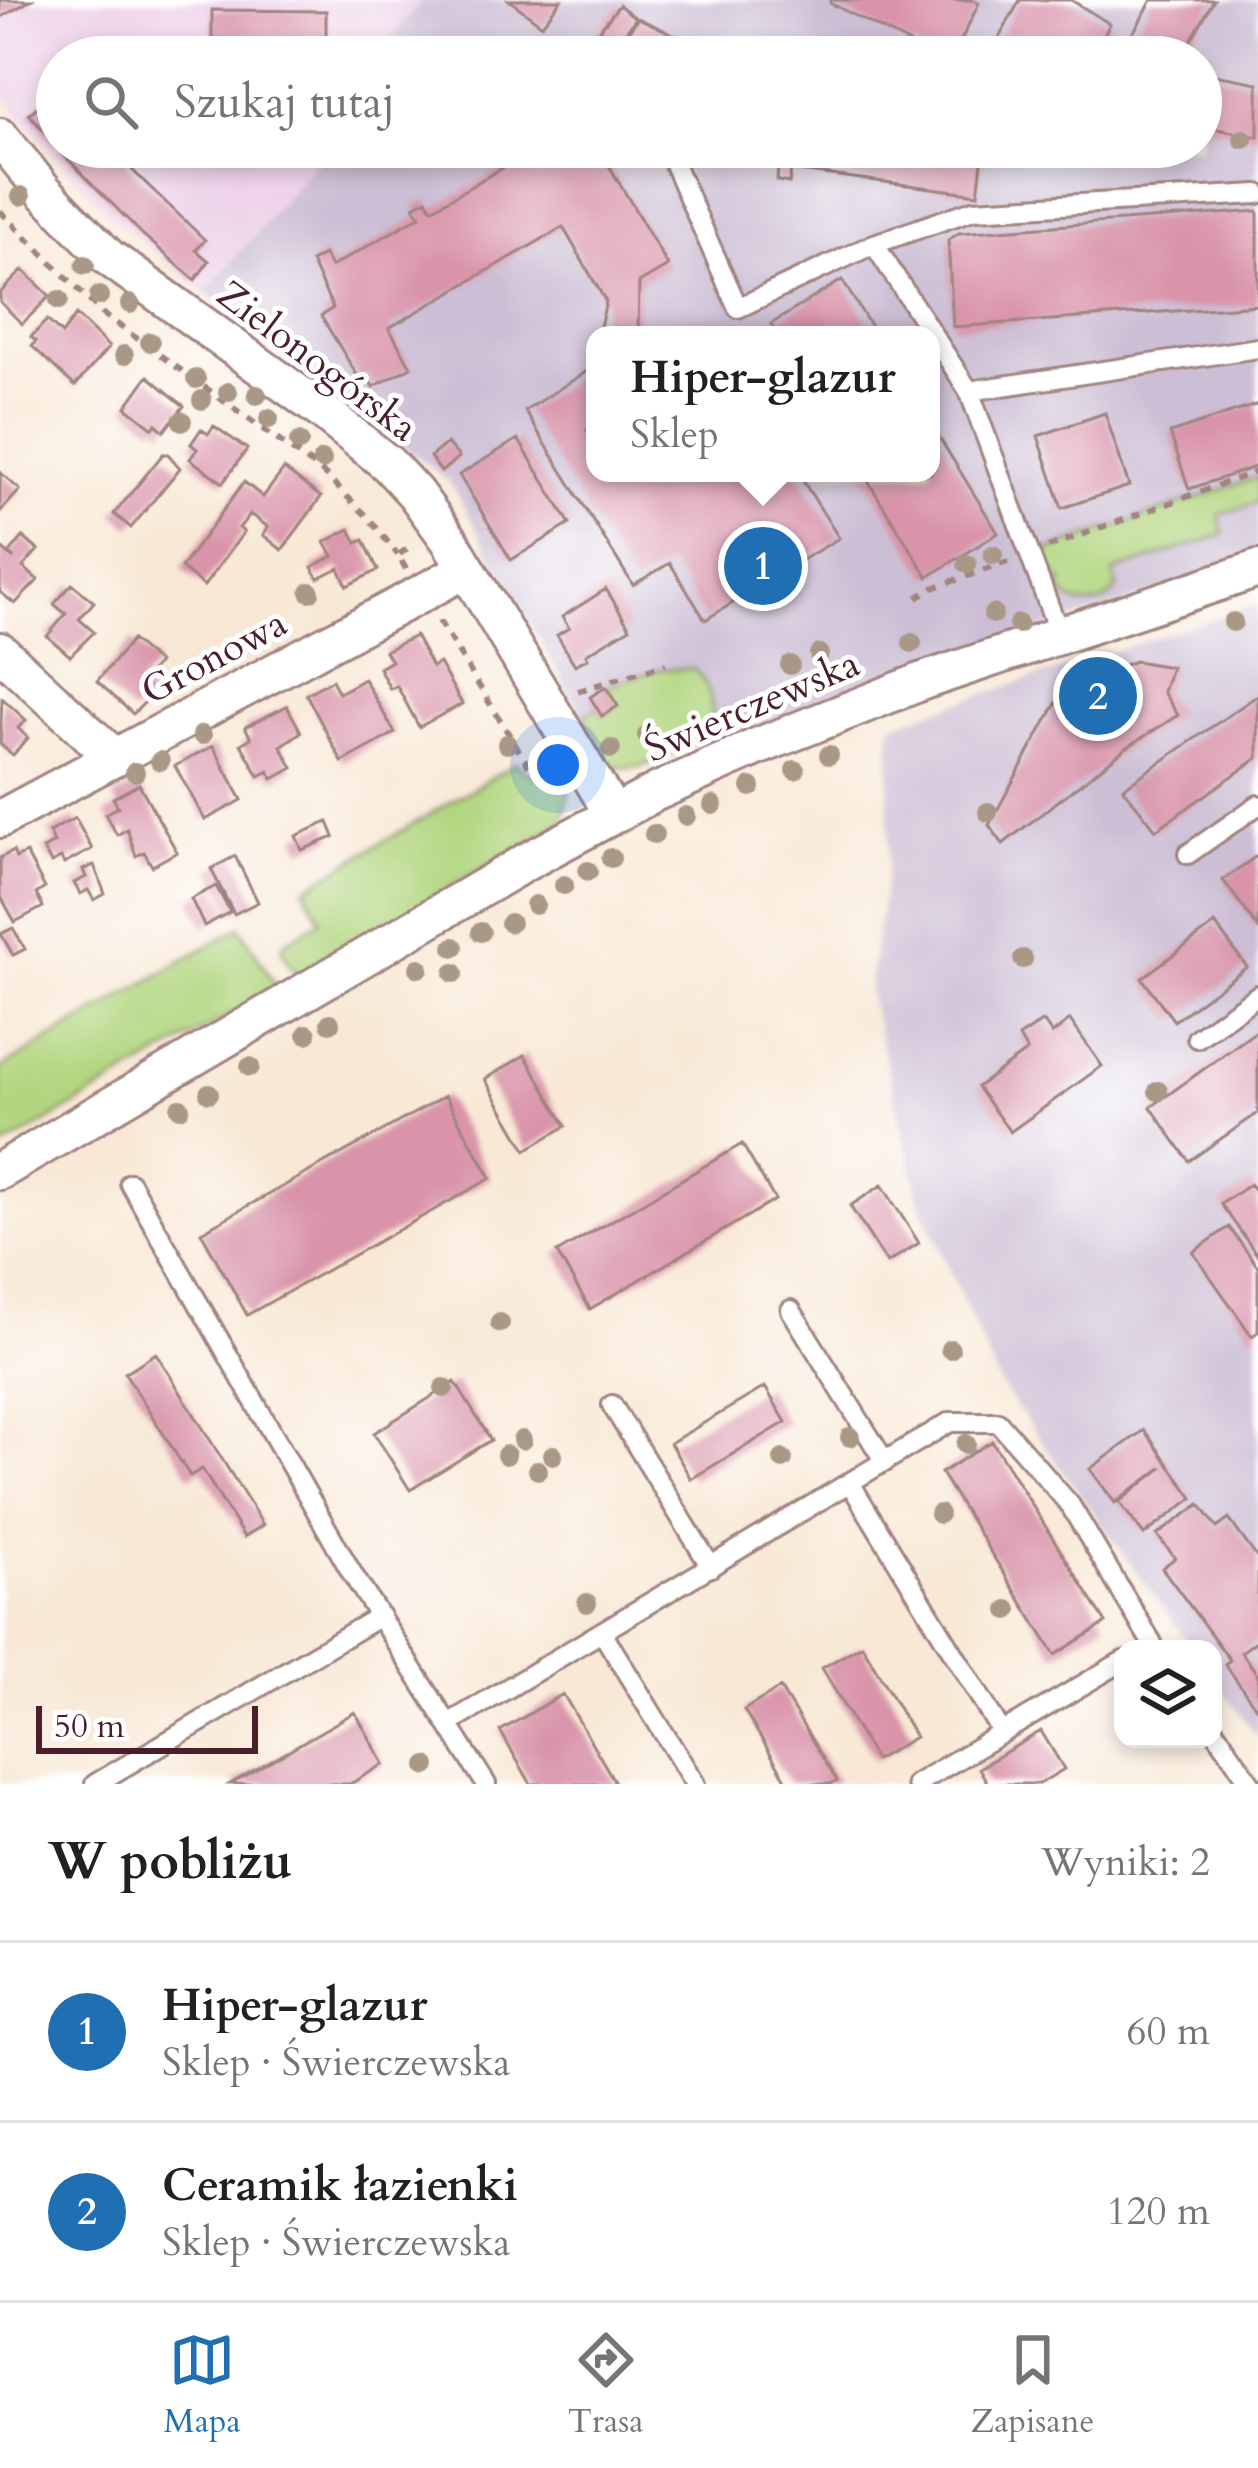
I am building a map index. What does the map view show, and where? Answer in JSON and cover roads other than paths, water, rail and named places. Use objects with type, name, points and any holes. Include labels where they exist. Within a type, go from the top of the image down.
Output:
[{"type":"street","name":"Zielonogórska","points":[[0,137],[64,214],[120,267],[309,401],[388,464],[431,513],[613,814]]},
{"type":"street","name":"Gronowa","points":[[0,819],[467,569]]},
{"type":"street","name":"Świerczewska","points":[[0,1172],[613,814],[801,728],[1059,633],[1258,569]]},
{"type":"street","points":[[0,651],[116,758]]},
{"type":"lane","points":[[676,168],[737,308],[874,244],[973,210],[1258,194]]},
{"type":"lane","points":[[874,244],[927,326]]},
{"type":"lane","points":[[940,346],[969,391],[1059,633]]},
{"type":"lane","points":[[969,391],[1258,349]]},
{"type":"lane","points":[[1188,854],[1258,805]]},
{"type":"lane","points":[[1197,1038],[1258,994]]},
{"type":"lane","points":[[130,1183],[380,1616],[450,1723],[478,1781]]},
{"type":"lane","points":[[790,1310],[885,1462]]},
{"type":"lane","points":[[612,1405],[711,1567]]},
{"type":"lane","points":[[450,1723],[950,1423],[998,1423],[1070,1505],[1147,1640]]},
{"type":"lane","points":[[850,1484],[1002,1733]]},
{"type":"lane","points":[[95,1784],[380,1616]]},
{"type":"lane","points":[[602,1632],[695,1784]]},
{"type":"lane","points":[[916,1784],[1114,1665]]},
{"type":"lane","points":[[1222,1741],[1251,1784]]},
{"type":"place","name":"Hiper-glazur","points":[[763,566]]},
{"type":"place","name":"Ceramik łazienki","points":[[1098,696]]}]
